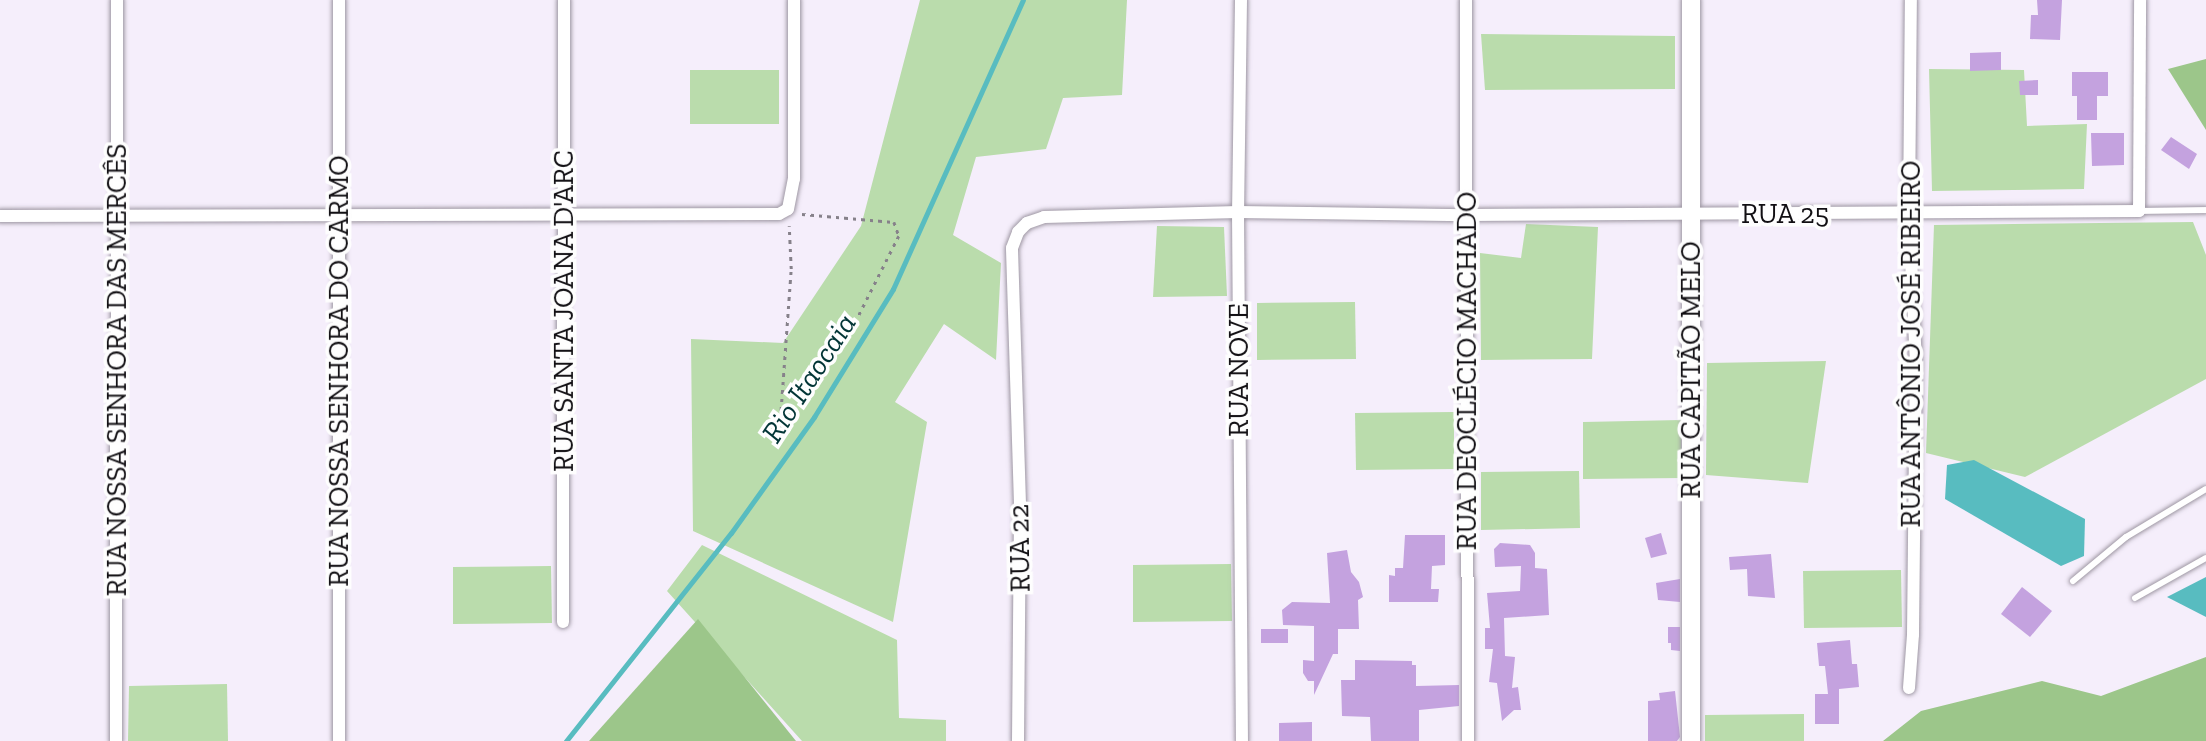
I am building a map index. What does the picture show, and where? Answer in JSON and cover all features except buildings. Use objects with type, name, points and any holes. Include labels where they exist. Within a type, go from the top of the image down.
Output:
[{"type":"main road","name":"RUA CAPITÃO MELO","points":[[1690,0],[1691,741]]},
{"type":"street","name":"RUA NOSSA SENHORA DAS MERCÊS","points":[[116,741],[117,0]]},
{"type":"street","name":"RUA NOSSA SENHORA DO CARMO","points":[[339,0],[339,741]]},
{"type":"street","name":"RUA SANTA JOANA D'ARC","points":[[563,622],[564,0]]},
{"type":"street","points":[[0,216],[118,217],[339,212],[764,216],[788,211],[794,179],[794,0]]},
{"type":"street","name":"RUA NOVE","points":[[1241,0],[1238,212],[1242,741]]},
{"type":"street","name":"RUA DEOCLÉCIO MACHADO","points":[[1466,0],[1468,741]]},
{"type":"street","name":"RUA ANTÔNIO JOSÉ RIBEIRO","points":[[1909,688],[1913,635],[1916,364],[1909,214],[1911,0]]},
{"type":"street","points":[[2139,211],[2140,0]]},
{"type":"street","name":"RUA 25","points":[[1238,212],[1466,215],[2139,211]]},
{"type":"street","name":"RUA 22","points":[[1018,741],[1020,531],[1012,248],[1018,232],[1027,223],[1044,217],[1238,212]]},
{"type":"lane","name":"RUA 25","points":[[2139,211],[2206,209]]},
{"type":"lane","points":[[2073,581],[2126,537],[2206,489]]},
{"type":"lane","points":[[2135,598],[2206,558]]},
{"type":"path","points":[[779,436],[791,269],[788,211],[894,222],[899,236],[851,331]]},
{"type":"green space","points":[[920,0],[1127,0],[1122,95],[1063,98],[1046,149],[976,157],[953,235],[1001,263],[996,360],[944,324],[895,402],[927,422],[893,622],[693,531],[691,339],[783,343],[861,226]]},
{"type":"green space","points":[[1481,34],[1675,36],[1675,89],[1485,90]]},
{"type":"green space","points":[[2206,59],[2206,130],[2168,69]]},
{"type":"green space","points":[[1929,69],[2024,70],[2027,126],[2087,124],[2084,189],[1932,191]]},
{"type":"green space","points":[[690,70],[779,70],[779,124],[690,124]]},
{"type":"green space","points":[[2193,222],[2206,255],[2206,379],[2025,477],[1926,453],[1934,225]]},
{"type":"green space","points":[[1526,224],[1598,227],[1592,359],[1481,360],[1480,253],[1521,258]]},
{"type":"green space","points":[[1157,226],[1224,227],[1227,296],[1153,297]]},
{"type":"green space","points":[[1355,302],[1356,359],[1257,360],[1257,303]]},
{"type":"green space","points":[[1826,361],[1808,483],[1706,475],[1707,363]]},
{"type":"green space","points":[[1454,412],[1454,469],[1356,470],[1355,413]]},
{"type":"green space","points":[[1681,420],[1682,478],[1583,479],[1583,422]]},
{"type":"green space","points":[[1579,471],[1580,528],[1481,530],[1481,472]]},
{"type":"green space","points":[[702,545],[897,640],[899,718],[946,720],[946,741],[802,741],[667,591]]},
{"type":"green space","points":[[1231,564],[1232,621],[1133,622],[1133,565]]},
{"type":"green space","points":[[551,566],[552,623],[453,624],[453,567]]},
{"type":"green space","points":[[1901,570],[1902,627],[1804,628],[1803,571]]},
{"type":"green space","points":[[698,619],[796,741],[589,741]]},
{"type":"green space","points":[[2206,657],[2206,741],[1883,741],[1921,711],[2042,681],[2101,696]]},
{"type":"green space","points":[[227,684],[228,741],[128,741],[129,686]]},
{"type":"green space","points":[[1804,714],[1804,741],[1705,741],[1705,715]]},
{"type":"water","points":[[1974,460],[2085,519],[2084,556],[2061,566],[1945,499],[1947,465]]},
{"type":"water","points":[[2206,577],[2206,617],[2167,597]]},
{"type":"waterway","name":"Rio Itaocaia","points":[[566,741],[731,533],[814,417],[893,289],[1023,0]]}]
